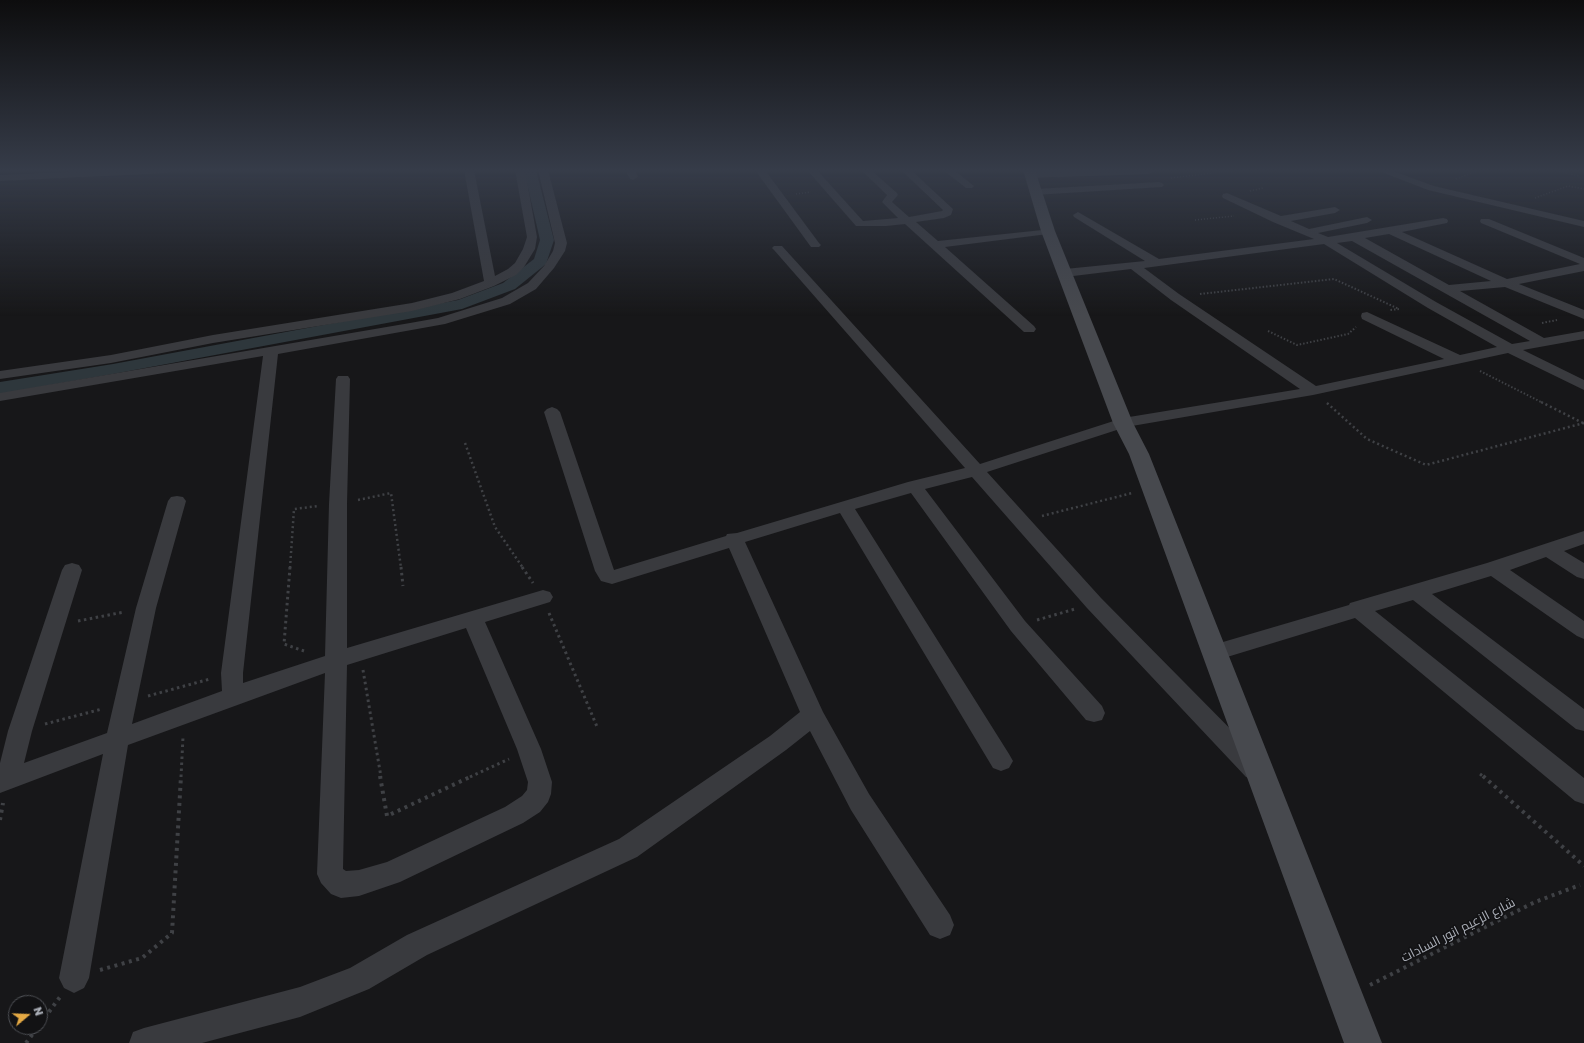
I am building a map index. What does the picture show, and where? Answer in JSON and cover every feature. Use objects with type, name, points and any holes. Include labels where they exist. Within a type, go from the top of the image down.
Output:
[{"type":"street","points":[[478,219],[490,283]]},
{"type":"street","points":[[0,375],[111,359],[205,340],[412,307],[456,296],[490,283],[512,272],[520,265],[529,249],[532,237],[529,219]]},
{"type":"street","points":[[0,397],[440,322],[506,301],[532,286],[559,251],[561,243],[555,219]]},
{"type":"street","points":[[796,219],[816,245]]},
{"type":"street","points":[[855,219],[860,224],[918,219]]},
{"type":"street","points":[[1044,219],[1123,423],[1139,454],[1363,1043]]},
{"type":"street","points":[[1084,219],[1157,263]]},
{"type":"street","points":[[1274,219],[1325,240],[1432,305],[1510,348],[1584,386]]},
{"type":"street","points":[[1277,220],[1285,219]]},
{"type":"street","points":[[1562,219],[1584,224]]},
{"type":"street","points":[[907,220],[937,245],[1029,329]]},
{"type":"street","points":[[1306,232],[1366,220]]},
{"type":"street","points":[[1065,273],[1133,266],[1354,237],[1443,221]]},
{"type":"street","points":[[1485,222],[1584,262]]},
{"type":"street","points":[[937,245],[1048,231]]},
{"type":"street","points":[[1392,231],[1506,283],[1583,315]]},
{"type":"street","points":[[1354,237],[1448,288],[1542,342]]},
{"type":"street","points":[[778,248],[1094,603],[1263,779]]},
{"type":"street","points":[[1133,266],[1175,297],[1313,391]]},
{"type":"street","points":[[1448,288],[1506,283],[1584,267]]},
{"type":"street","points":[[1367,316],[1458,360]]},
{"type":"street","points":[[552,412],[604,571],[608,576],[612,577],[734,538],[914,486],[977,470],[1123,423],[1313,391],[1510,348],[1584,335]]},
{"type":"street","points":[[233,696],[232,673],[271,351]]},
{"type":"street","points":[[343,379],[338,504],[336,661],[330,874],[342,885],[359,883],[391,873],[514,815],[531,804],[539,794],[540,782],[529,749],[473,619]]},
{"type":"street","points":[[914,486],[1018,626],[1094,713]]},
{"type":"street","points":[[74,978],[119,738],[124,703],[146,608],[177,501]]},
{"type":"street","points":[[844,506],[1001,762]]},
{"type":"street","points":[[1214,653],[1357,608],[1494,568],[1584,537]]},
{"type":"street","points":[[734,538],[813,715],[860,802],[940,925]]},
{"type":"street","points":[[1547,549],[1584,572]]},
{"type":"street","points":[[1494,568],[1584,631]]},
{"type":"street","points":[[4,781],[56,625],[72,570]]},
{"type":"street","points":[[1416,592],[1584,722]]},
{"type":"street","points":[[4,781],[233,696],[360,652],[543,597]]},
{"type":"street","points":[[1357,608],[1584,793]]},
{"type":"street","points":[[144,1043],[300,1002],[359,979],[417,945],[628,848],[778,743],[813,715]]},
{"type":"path","points":[[1195,220],[1208,219]]},
{"type":"path","points":[[1175,297],[1334,279],[1399,309],[1375,311],[1367,316],[1348,334],[1297,345],[1268,331]]},
{"type":"path","points":[[1519,328],[1583,315]]},
{"type":"path","points":[[1458,360],[1584,423]]},
{"type":"path","points":[[1313,391],[1366,439],[1426,465],[1584,423]]},
{"type":"path","points":[[465,443],[495,527],[543,597],[598,729]]},
{"type":"path","points":[[1021,521],[1152,488]]},
{"type":"path","points":[[336,661],[284,644],[294,509],[338,504],[391,493],[403,586]]},
{"type":"path","points":[[1018,626],[1094,603]]},
{"type":"path","points":[[56,625],[146,608]]},
{"type":"path","points":[[360,652],[387,816],[529,749]]},
{"type":"path","points":[[20,731],[232,673]]},
{"type":"path","points":[[48,1013],[74,978],[142,958],[172,933],[184,715]]},
{"type":"path","points":[[1480,774],[1584,866]]},
{"type":"path","name":"شارع الزعيم انور السادات","points":[[1347,998],[1535,902],[1580,885]]},
{"type":"waterway","points":[[0,388],[113,369],[462,304],[509,286],[541,261],[547,240],[542,219]]}]
